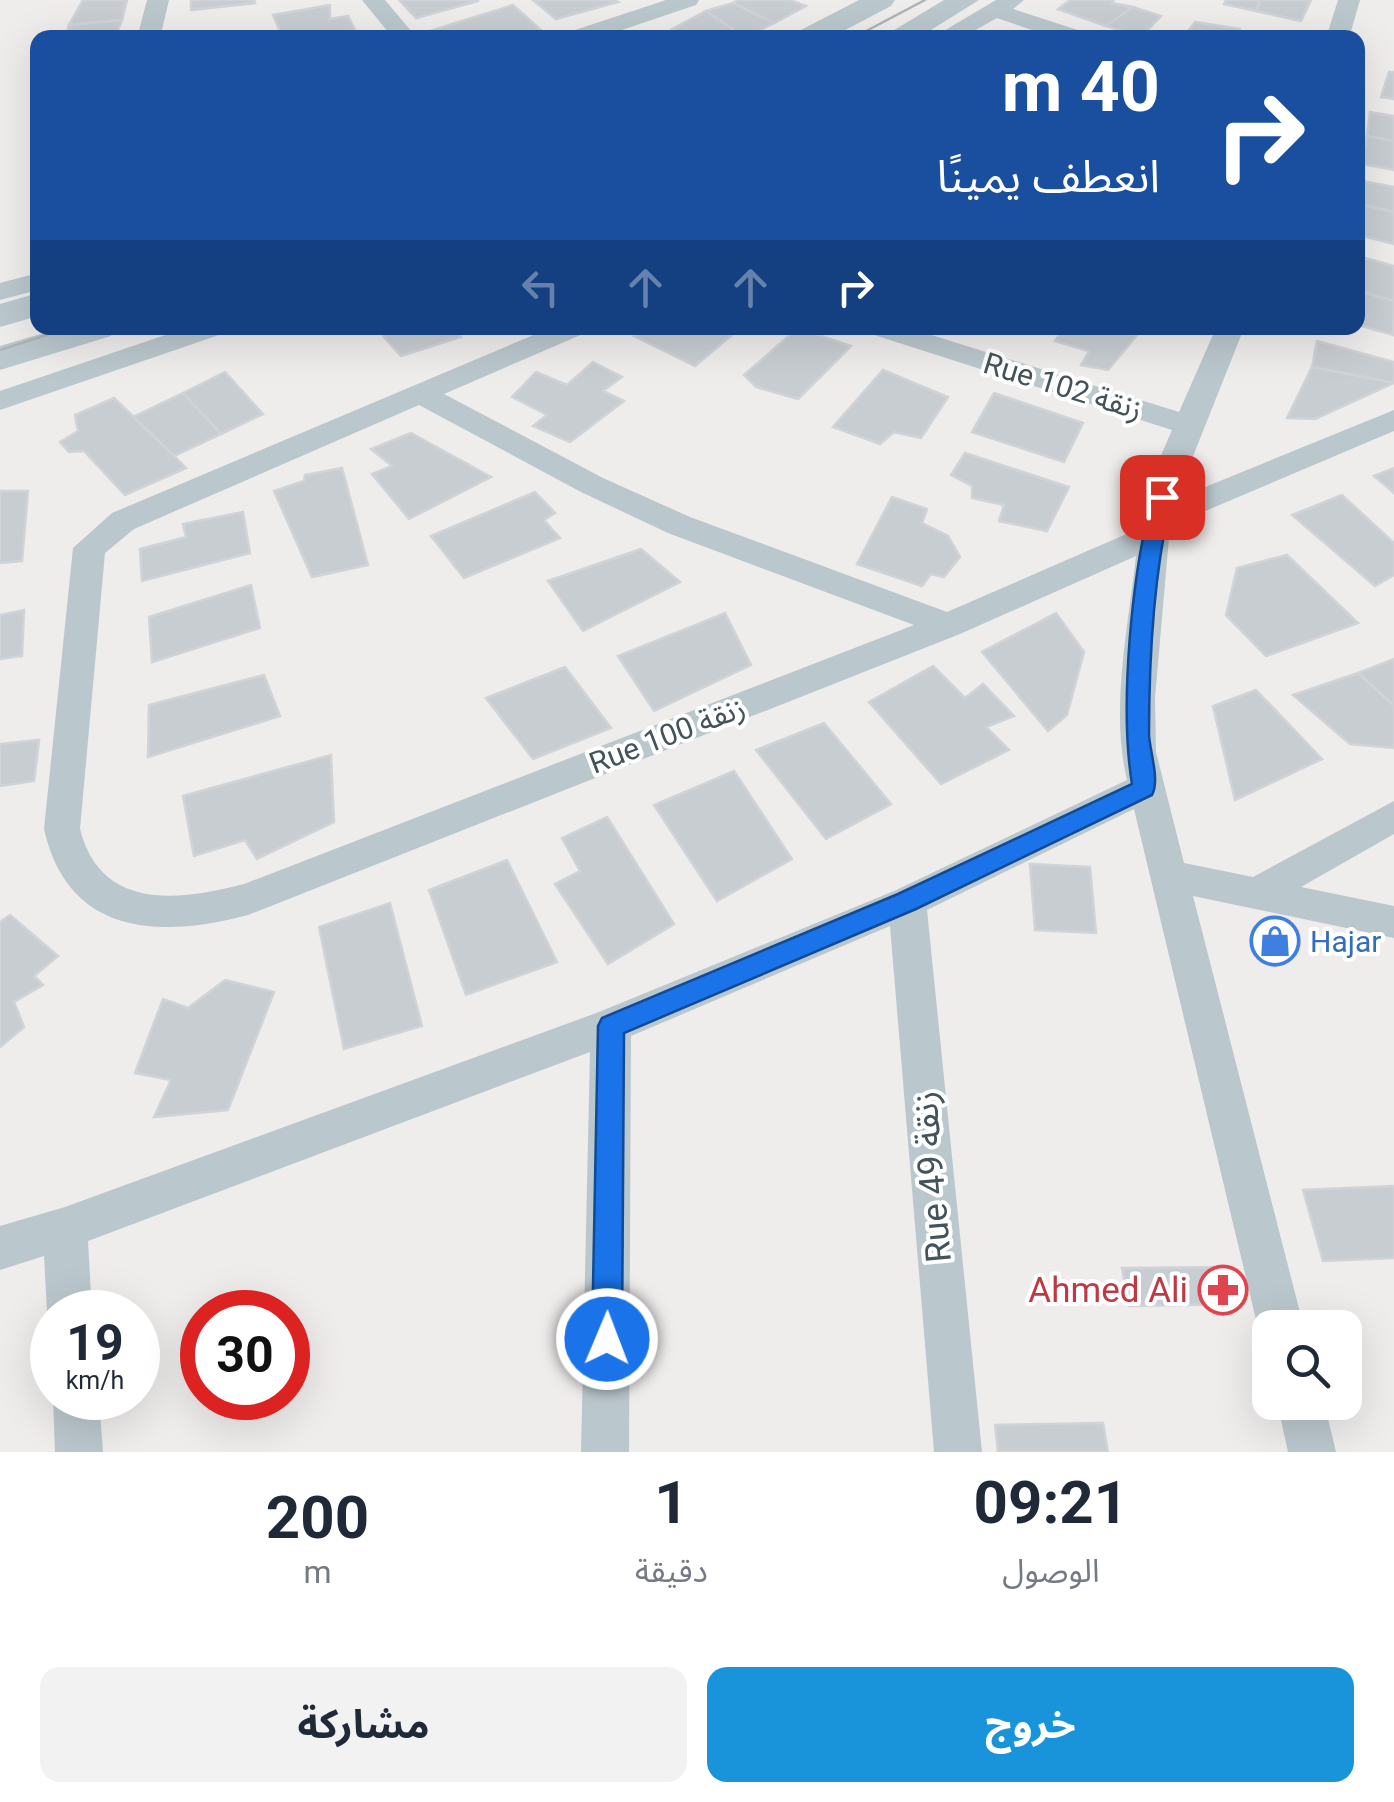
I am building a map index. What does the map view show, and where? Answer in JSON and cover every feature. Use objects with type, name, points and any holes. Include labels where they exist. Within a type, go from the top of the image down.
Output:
[{"type":"street","points":[[150,30],[158,0]]},
{"type":"street","points":[[373,0],[399,30]]},
{"type":"street","points":[[598,30],[688,0]]},
{"type":"street","points":[[823,30],[881,0]]},
{"type":"street","points":[[910,30],[965,0]]},
{"type":"street","points":[[1340,30],[1349,0]]},
{"type":"street","points":[[959,30],[1004,5],[1061,30]]},
{"type":"street","points":[[0,292],[30,283]]},
{"type":"street","points":[[0,316],[30,307]]},
{"type":"street","points":[[0,358],[75,335]]},
{"type":"street","points":[[0,401],[192,335]]},
{"type":"street","name":"Rue 100 زنقة","points":[[557,335],[123,521],[89,548],[62,829],[74,866],[98,892],[136,910],[176,912],[210,910],[248,899],[948,626],[1394,420]]},
{"type":"street","name":"Rue 102 زنقة","points":[[903,335],[1188,425]]},
{"type":"street","points":[[1227,335],[1188,425],[1154,528],[1138,698],[1138,752],[1277,1310]]},
{"type":"street","points":[[421,394],[680,526],[948,626]]},
{"type":"street","points":[[0,1248],[65,1228],[611,1026],[907,902],[1144,788]]},
{"type":"street","points":[[1259,892],[1394,816]]},
{"type":"street","points":[[1167,875],[1394,922]]},
{"type":"street","name":"Rue 49 زنقة","points":[[907,902],[958,1452]]},
{"type":"street","points":[[605,1452],[611,1026]]},
{"type":"street","points":[[65,1228],[69,1290]]},
{"type":"street","points":[[78,1420],[80,1452]]},
{"type":"street","points":[[1304,1420],[1312,1452]]},
{"type":"building","points":[[83,0],[127,0],[122,20],[69,25]]},
{"type":"building","points":[[191,0],[254,0],[255,3],[191,10]]},
{"type":"building","points":[[399,0],[478,0],[478,1],[416,18]]},
{"type":"building","points":[[533,0],[614,0],[618,2],[556,19]]},
{"type":"building","points":[[790,0],[806,6],[774,23],[733,3]]},
{"type":"building","points":[[1070,0],[1114,0],[1112,3],[1133,7],[1106,26],[1058,9]]},
{"type":"building","points":[[1226,0],[1260,0],[1256,11],[1224,4]]},
{"type":"building","points":[[1260,0],[1311,0],[1301,21],[1256,11]]},
{"type":"building","points":[[733,3],[774,23],[760,30],[733,30],[706,11]]},
{"type":"building","points":[[330,5],[330,19],[348,16],[355,30],[280,30],[273,15]]},
{"type":"building","points":[[513,5],[541,30],[433,30]]},
{"type":"building","points":[[1133,7],[1161,16],[1148,30],[1106,26]]},
{"type":"building","points":[[706,11],[733,30],[674,30]]},
{"type":"building","points":[[122,20],[118,30],[67,30],[69,25]]},
{"type":"building","points":[[1195,22],[1240,29],[1240,30],[1189,30]]},
{"type":"building","points":[[1389,72],[1394,72],[1394,99],[1381,97]]},
{"type":"building","points":[[1370,112],[1394,116],[1394,141],[1367,136]]},
{"type":"building","points":[[1367,136],[1394,141],[1394,170],[1365,165]]},
{"type":"building","points":[[1365,181],[1394,187],[1394,212],[1365,206]]},
{"type":"building","points":[[1365,206],[1394,212],[1394,244],[1365,237]]},
{"type":"building","points":[[1365,258],[1394,266],[1394,301],[1365,293]]},
{"type":"building","points":[[1365,293],[1394,301],[1393,335],[1365,327]]},
{"type":"building","points":[[382,335],[461,337],[401,356]]},
{"type":"building","points":[[636,335],[732,335],[695,366]]},
{"type":"building","points":[[790,335],[819,335],[851,346],[798,399],[756,387],[744,375]]},
{"type":"building","points":[[1059,335],[1137,335],[1108,370],[1081,365],[1089,351],[1055,341]]},
{"type":"building","points":[[1317,341],[1394,362],[1394,383],[1312,367]]},
{"type":"building","points":[[593,362],[622,377],[603,391],[624,401],[570,442],[533,426],[547,415],[512,397],[536,372],[567,385]]},
{"type":"building","points":[[1312,367],[1394,383],[1315,419],[1287,418]]},
{"type":"building","points":[[883,370],[948,397],[921,438],[894,432],[880,444],[833,427]]},
{"type":"building","points":[[225,372],[263,414],[221,434],[183,393]]},
{"type":"building","points":[[183,393],[221,434],[174,456],[133,417]]},
{"type":"building","points":[[994,393],[1083,423],[1064,462],[972,432]]},
{"type":"building","points":[[114,398],[186,468],[125,495],[84,451],[69,452],[60,442],[78,431],[75,415]]},
{"type":"building","points":[[411,433],[491,477],[409,519],[372,474],[392,466],[371,449]]},
{"type":"building","points":[[965,453],[1069,487],[1047,531],[999,521],[1004,505],[972,498],[972,486],[951,475]]},
{"type":"building","points":[[342,468],[368,565],[312,577],[274,491],[304,481],[305,475]]},
{"type":"building","points":[[1394,468],[1394,493],[1374,476]]},
{"type":"building","points":[[0,491],[28,491],[22,561],[0,563]]},
{"type":"building","points":[[535,492],[555,513],[544,520],[560,538],[464,578],[431,536]]},
{"type":"building","points":[[1342,495],[1394,543],[1394,575],[1375,586],[1292,515]]},
{"type":"building","points":[[892,497],[927,509],[922,523],[948,536],[960,557],[944,577],[931,574],[922,586],[857,564]]},
{"type":"building","points":[[243,512],[250,553],[142,581],[140,549],[186,537],[183,524]]},
{"type":"building","points":[[641,549],[680,582],[583,631],[548,581]]},
{"type":"building","points":[[1287,555],[1358,623],[1266,656],[1226,615],[1237,568]]},
{"type":"building","points":[[251,585],[260,628],[152,662],[149,617]]},
{"type":"building","points":[[24,610],[22,656],[0,659],[0,615]]},
{"type":"building","points":[[725,613],[751,665],[654,711],[618,656]]},
{"type":"building","points":[[1056,613],[1084,652],[1067,715],[1048,731],[982,652]]},
{"type":"building","points":[[1394,659],[1394,706],[1358,673]]},
{"type":"building","points":[[933,666],[965,698],[983,684],[1014,716],[986,727],[1009,750],[941,784],[869,702]]},
{"type":"building","points":[[565,667],[611,728],[533,759],[486,698]]},
{"type":"building","points":[[1358,673],[1394,706],[1394,748],[1350,744],[1293,695]]},
{"type":"building","points":[[264,675],[280,716],[148,757],[149,705]]},
{"type":"building","points":[[1256,690],[1322,759],[1235,800],[1213,706]]},
{"type":"building","points":[[824,723],[891,804],[826,839],[756,750]]},
{"type":"building","points":[[39,740],[34,781],[0,786],[0,744]]},
{"type":"building","points":[[331,755],[334,822],[257,859],[245,840],[194,856],[183,796]]},
{"type":"building","points":[[734,771],[792,859],[717,901],[654,805]]},
{"type":"building","points":[[607,817],[674,924],[608,964],[555,884],[580,871],[562,838]]},
{"type":"building","points":[[507,860],[557,962],[466,995],[429,890]]},
{"type":"building","points":[[1030,864],[1090,867],[1096,933],[1035,930]]},
{"type":"building","points":[[390,903],[422,1026],[344,1049],[319,927]]},
{"type":"building","points":[[10,915],[58,956],[34,976],[43,985],[14,1002],[24,1027],[0,1047],[0,922]]},
{"type":"building","points":[[225,980],[274,992],[228,1110],[154,1117],[171,1080],[135,1073],[163,999],[188,1008]]},
{"type":"building","points":[[1394,1186],[1394,1258],[1323,1261],[1303,1190]]},
{"type":"building","points":[[1225,1267],[1234,1304],[1129,1306],[1122,1268]]},
{"type":"building","points":[[1103,1423],[1108,1452],[998,1452],[995,1425]]},
{"type":"tram line","points":[[868,30],[925,0]]},
{"type":"tram line","points":[[0,350],[46,335]]},
{"type":"place","name":"Hajar","points":[[1275,941]]},
{"type":"place","name":"Ahmed Ali","points":[[1223,1290]]},
{"type":"route","points":[[607,1339],[611,1026],[907,902],[1144,788],[1138,752],[1138,698],[1152,536],[1162,497]]}]
